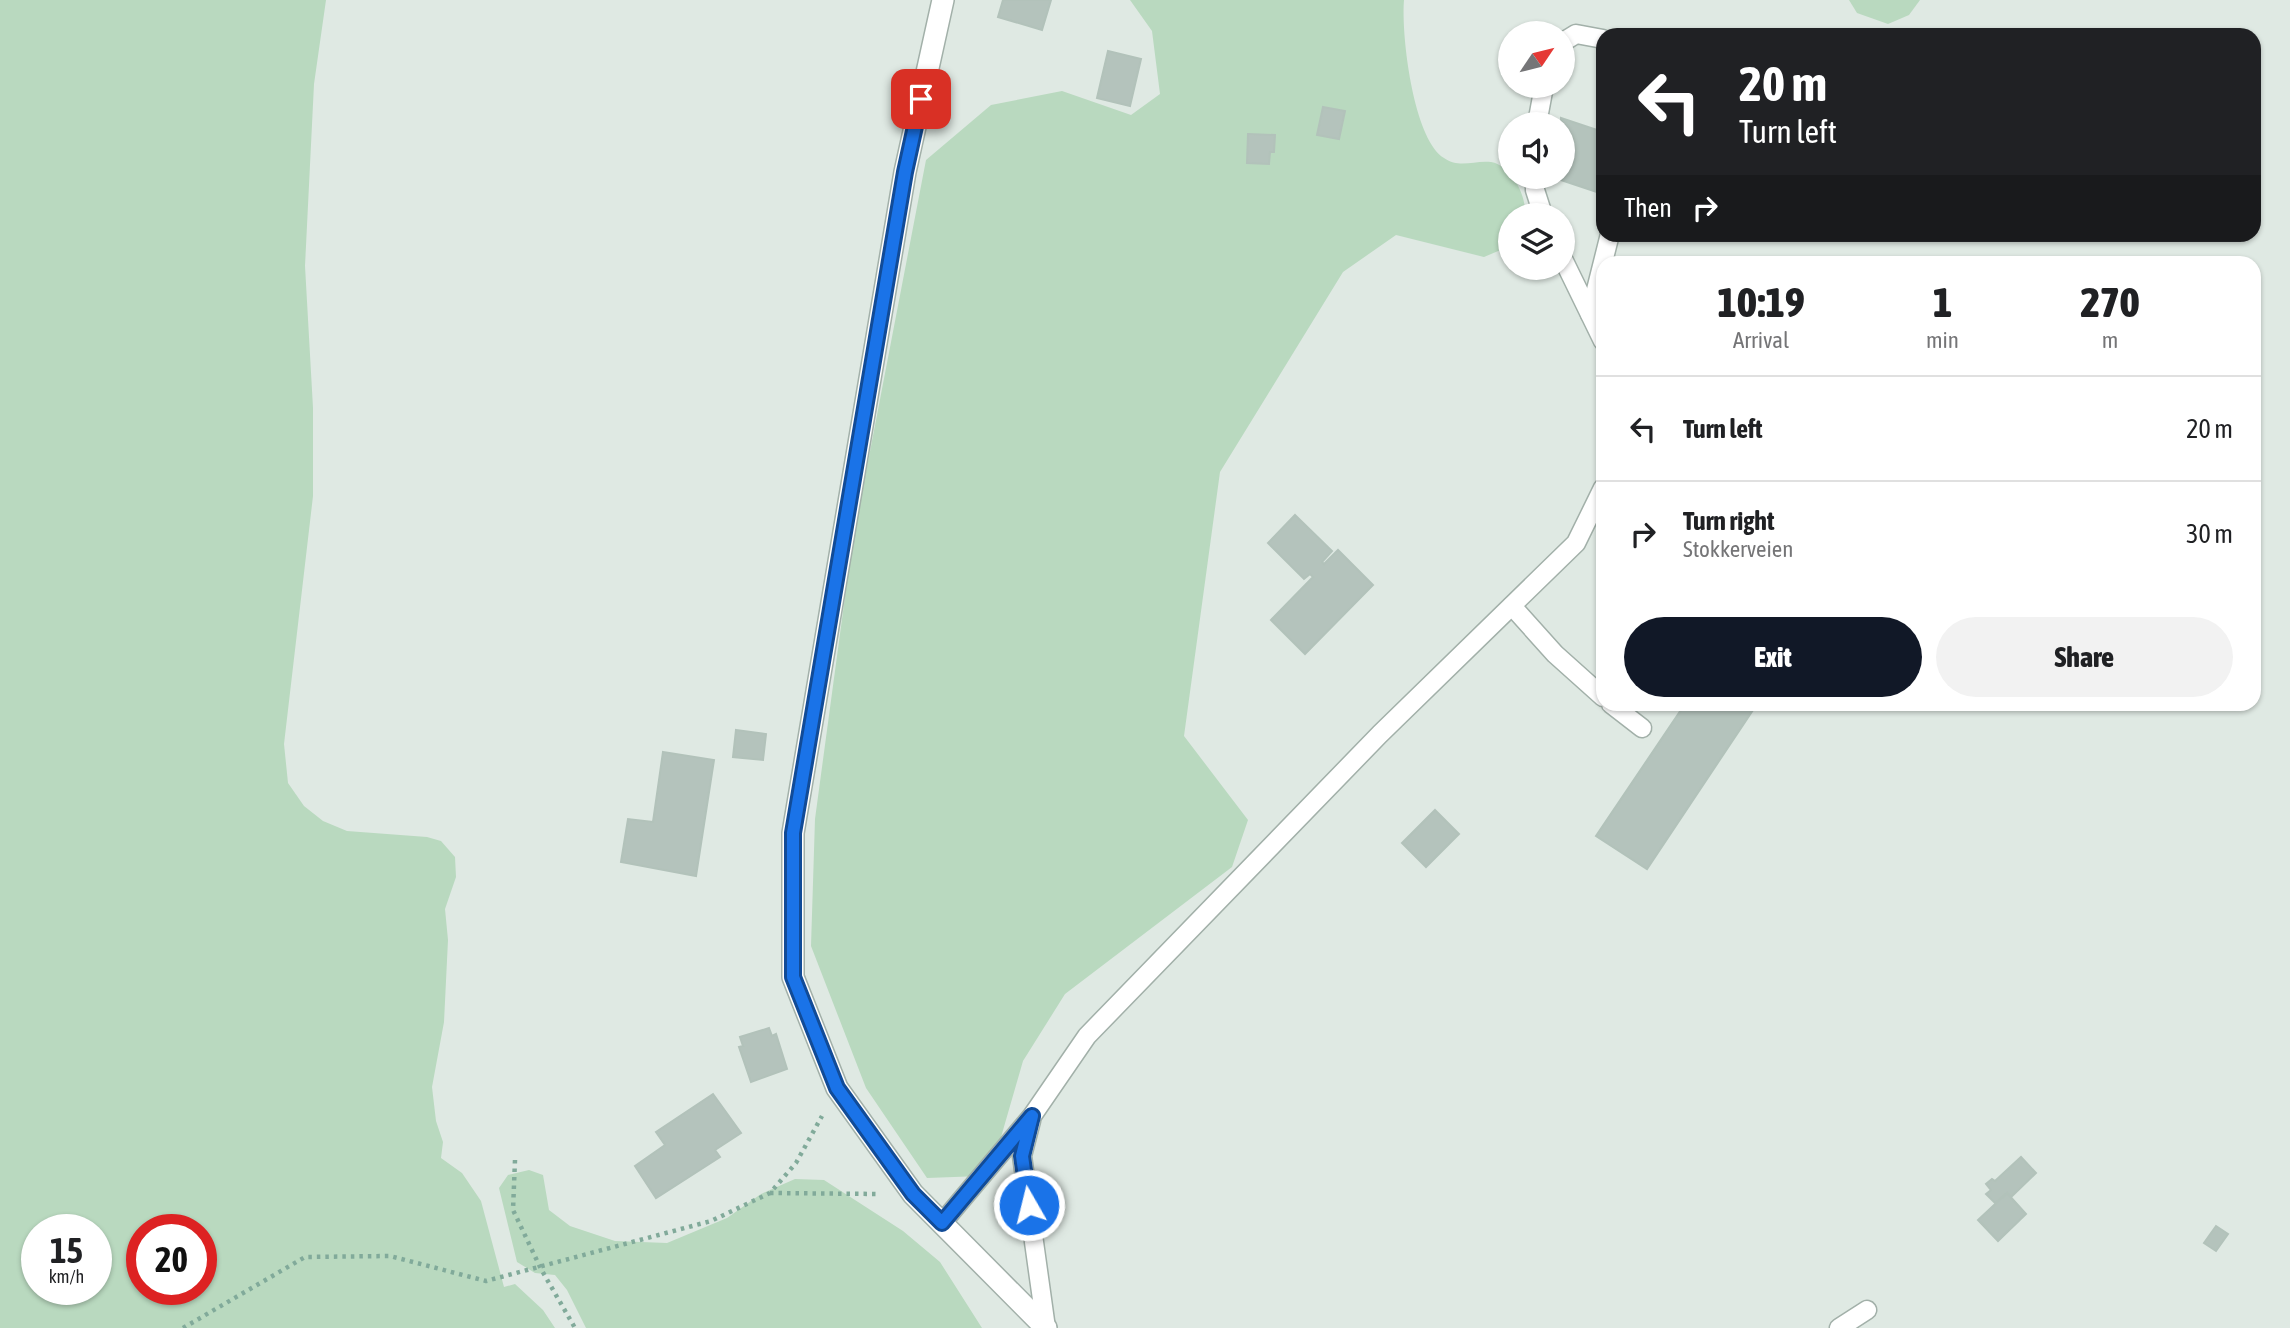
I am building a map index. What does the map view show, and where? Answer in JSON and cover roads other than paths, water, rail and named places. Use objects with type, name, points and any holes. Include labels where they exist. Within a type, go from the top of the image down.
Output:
[{"type":"street","points":[[943,0],[905,172],[793,833],[793,977],[837,1088],[913,1194],[1046,1328]]},
{"type":"lane","points":[[1575,35],[1596,38]]},
{"type":"lane","points":[[1574,280],[1596,326]]},
{"type":"lane","points":[[1590,314],[1596,290]]},
{"type":"lane","points":[[942,1223],[1032,1116],[1087,1036],[1380,734],[1576,542],[1596,502]]},
{"type":"lane","points":[[1511,606],[1555,654],[1596,690]]},
{"type":"lane","points":[[1620,711],[1642,728]]},
{"type":"lane","points":[[1032,1116],[1022,1156],[1046,1328]]},
{"type":"lane","points":[[1839,1328],[1867,1310]]}]
